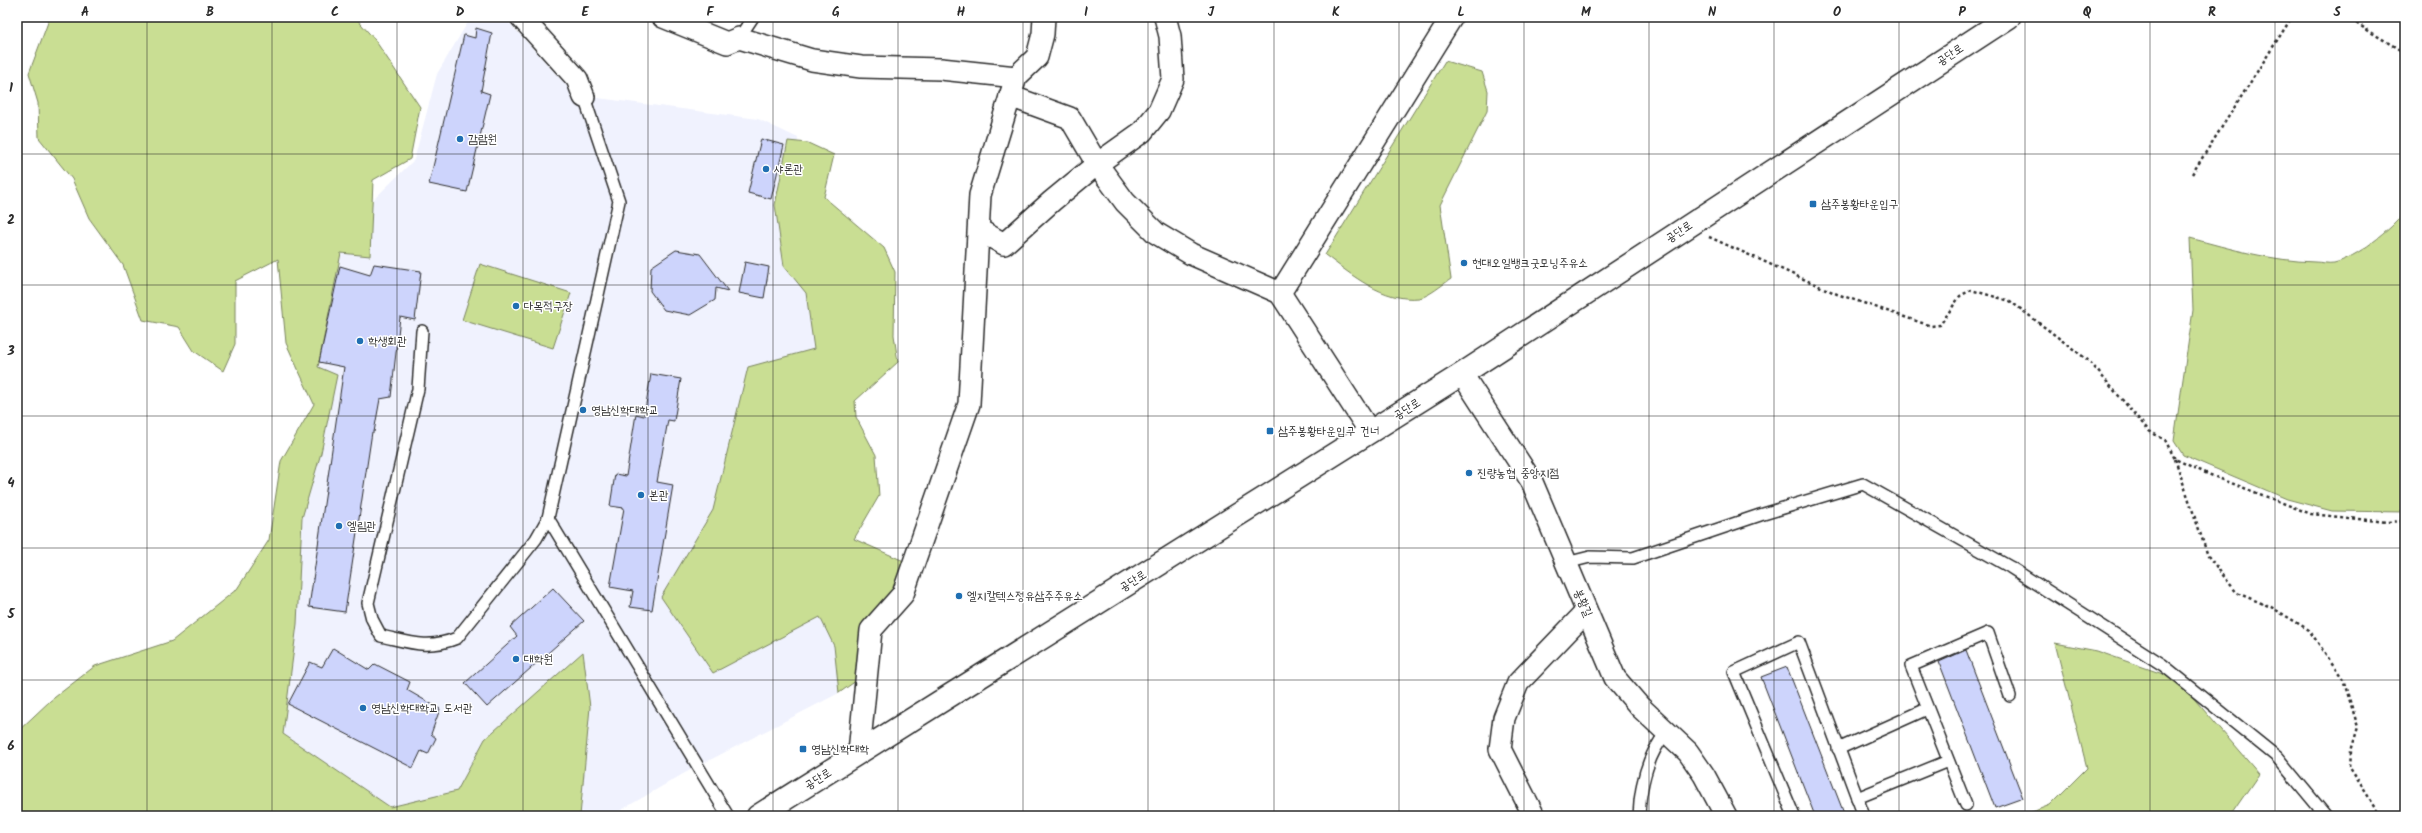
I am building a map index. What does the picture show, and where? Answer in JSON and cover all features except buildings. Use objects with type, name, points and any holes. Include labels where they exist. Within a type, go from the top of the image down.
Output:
[{"type":"street","points":[[521,17],[577,79],[584,97]]},
{"type":"street","points":[[663,17],[727,43],[739,38],[812,60],[861,67],[941,69],[1013,86],[1070,118],[1097,164],[1125,202],[1156,232],[1191,254],[1280,293],[1370,432]]},
{"type":"street","points":[[859,752],[871,630],[902,594],[969,404],[980,195],[1013,86],[1037,57],[1044,34],[1044,17]]},
{"type":"street","points":[[979,230],[1004,244],[1052,201],[1097,164],[1142,132],[1159,111],[1173,79],[1170,36],[1165,17]]},
{"type":"street","points":[[1280,293],[1452,17]]},
{"type":"street","name":"공단로","points":[[758,816],[1462,374],[2009,17]]},
{"type":"street","name":"봉황길","points":[[1462,374],[1532,482],[1615,678],[1666,733],[1688,752],[1704,775],[1726,816]]},
{"type":"street","points":[[1534,816],[1500,749],[1504,718],[1518,683],[1586,612]]},
{"type":"lane","points":[[739,38],[753,17]]},
{"type":"lane","points":[[422,332],[418,389],[368,602],[372,619],[380,636],[422,645],[442,644],[457,638],[536,539],[548,518],[619,201],[584,97]]},
{"type":"lane","points":[[1566,563],[1590,557],[1633,558],[1760,515],[1863,484],[2010,567],[2163,664],[2277,757],[2326,816]]},
{"type":"lane","points":[[548,518],[728,816]]},
{"type":"lane","points":[[1966,805],[1911,666],[1988,633],[2010,696]]},
{"type":"lane","points":[[1794,816],[1734,672],[1798,642],[1864,816]]},
{"type":"lane","points":[[1838,748],[1927,709]]},
{"type":"lane","points":[[1638,816],[1639,793],[1655,746],[1666,733]]},
{"type":"lane","points":[[1857,798],[1948,761]]},
{"type":"path","points":[[2192,174],[2292,17]]},
{"type":"path","points":[[2346,17],[2405,53]]},
{"type":"path","points":[[1687,227],[1837,294],[1931,326],[1940,325],[1960,296],[1971,290],[2010,301],[2089,361],[2149,431],[2165,440],[2175,459],[2208,556],[2237,593],[2271,607],[2309,630],[2343,679],[2358,727],[2351,751],[2350,768],[2381,816]]},
{"type":"path","points":[[2175,459],[2208,474],[2311,514],[2387,522],[2405,521]]},
{"type":"shaded area","name":"영남신학대학교","points":[[471,17],[504,17],[575,95],[758,119],[798,138],[791,220],[834,249],[856,417],[876,455],[879,496],[854,539],[834,646],[839,693],[683,774],[611,816],[300,816],[210,759],[270,649],[281,461],[314,404],[286,343],[330,242],[414,160],[437,74]]},
{"type":"green space","points":[[50,17],[355,17],[375,40],[420,107],[410,159],[373,180],[370,256],[341,253],[318,367],[337,375],[321,453],[302,518],[297,624],[283,734],[390,807],[457,791],[485,739],[583,652],[590,707],[580,816],[17,816],[17,732],[50,701],[95,666],[172,641],[237,589],[269,540],[281,461],[314,404],[286,343],[278,259],[235,281],[235,344],[223,371],[194,351],[179,327],[143,320],[123,265],[89,218],[72,179],[39,138],[38,103],[29,73]]},
{"type":"green space","points":[[1445,61],[1482,72],[1488,91],[1487,111],[1440,205],[1451,279],[1423,297],[1406,298],[1393,296],[1369,286],[1325,255]]},
{"type":"green space","points":[[788,141],[808,143],[834,155],[824,197],[884,248],[895,272],[894,335],[898,362],[855,401],[856,417],[876,455],[879,496],[854,539],[906,562],[860,678],[839,693],[834,646],[820,617],[713,673],[661,597],[713,510],[748,367],[814,349],[806,293],[784,266],[775,205]]},
{"type":"green space","points":[[2405,212],[2405,512],[2332,511],[2287,499],[2183,455],[2174,441],[2193,310],[2190,238],[2267,257],[2334,263],[2352,255],[2382,235]]},
{"type":"green space","name":"다목적구장","points":[[480,264],[571,293],[553,348],[462,320]]},
{"type":"green space","points":[[2055,643],[2097,651],[2177,679],[2259,774],[2230,816],[2022,816],[2050,805],[2087,768]]},
{"type":"place","name":"감람원","points":[[460,139]]},
{"type":"place","name":"샤론관","points":[[766,169]]},
{"type":"place","name":"삼주봉황타운입구","points":[[1813,204]]},
{"type":"place","name":"현대오일뱅크굿모닝주유소","points":[[1464,263]]},
{"type":"place","name":"다목적구장","points":[[516,306]]},
{"type":"place","name":"학생회관","points":[[360,341]]},
{"type":"place","name":"영남신학대학교","points":[[583,410]]},
{"type":"place","name":"삼주봉황타운입구 건너","points":[[1270,431]]},
{"type":"place","name":"진량농협 중앙지점","points":[[1469,473]]},
{"type":"place","name":"본관","points":[[641,495]]},
{"type":"place","name":"엘림관","points":[[339,526]]},
{"type":"place","name":"엘지칼텍스정유삼주주유소","points":[[959,596]]},
{"type":"place","name":"대학원","points":[[516,659]]},
{"type":"place","name":"영남신학대학교 도서관","points":[[363,708]]},
{"type":"place","name":"영남신학대학","points":[[803,749]]}]
